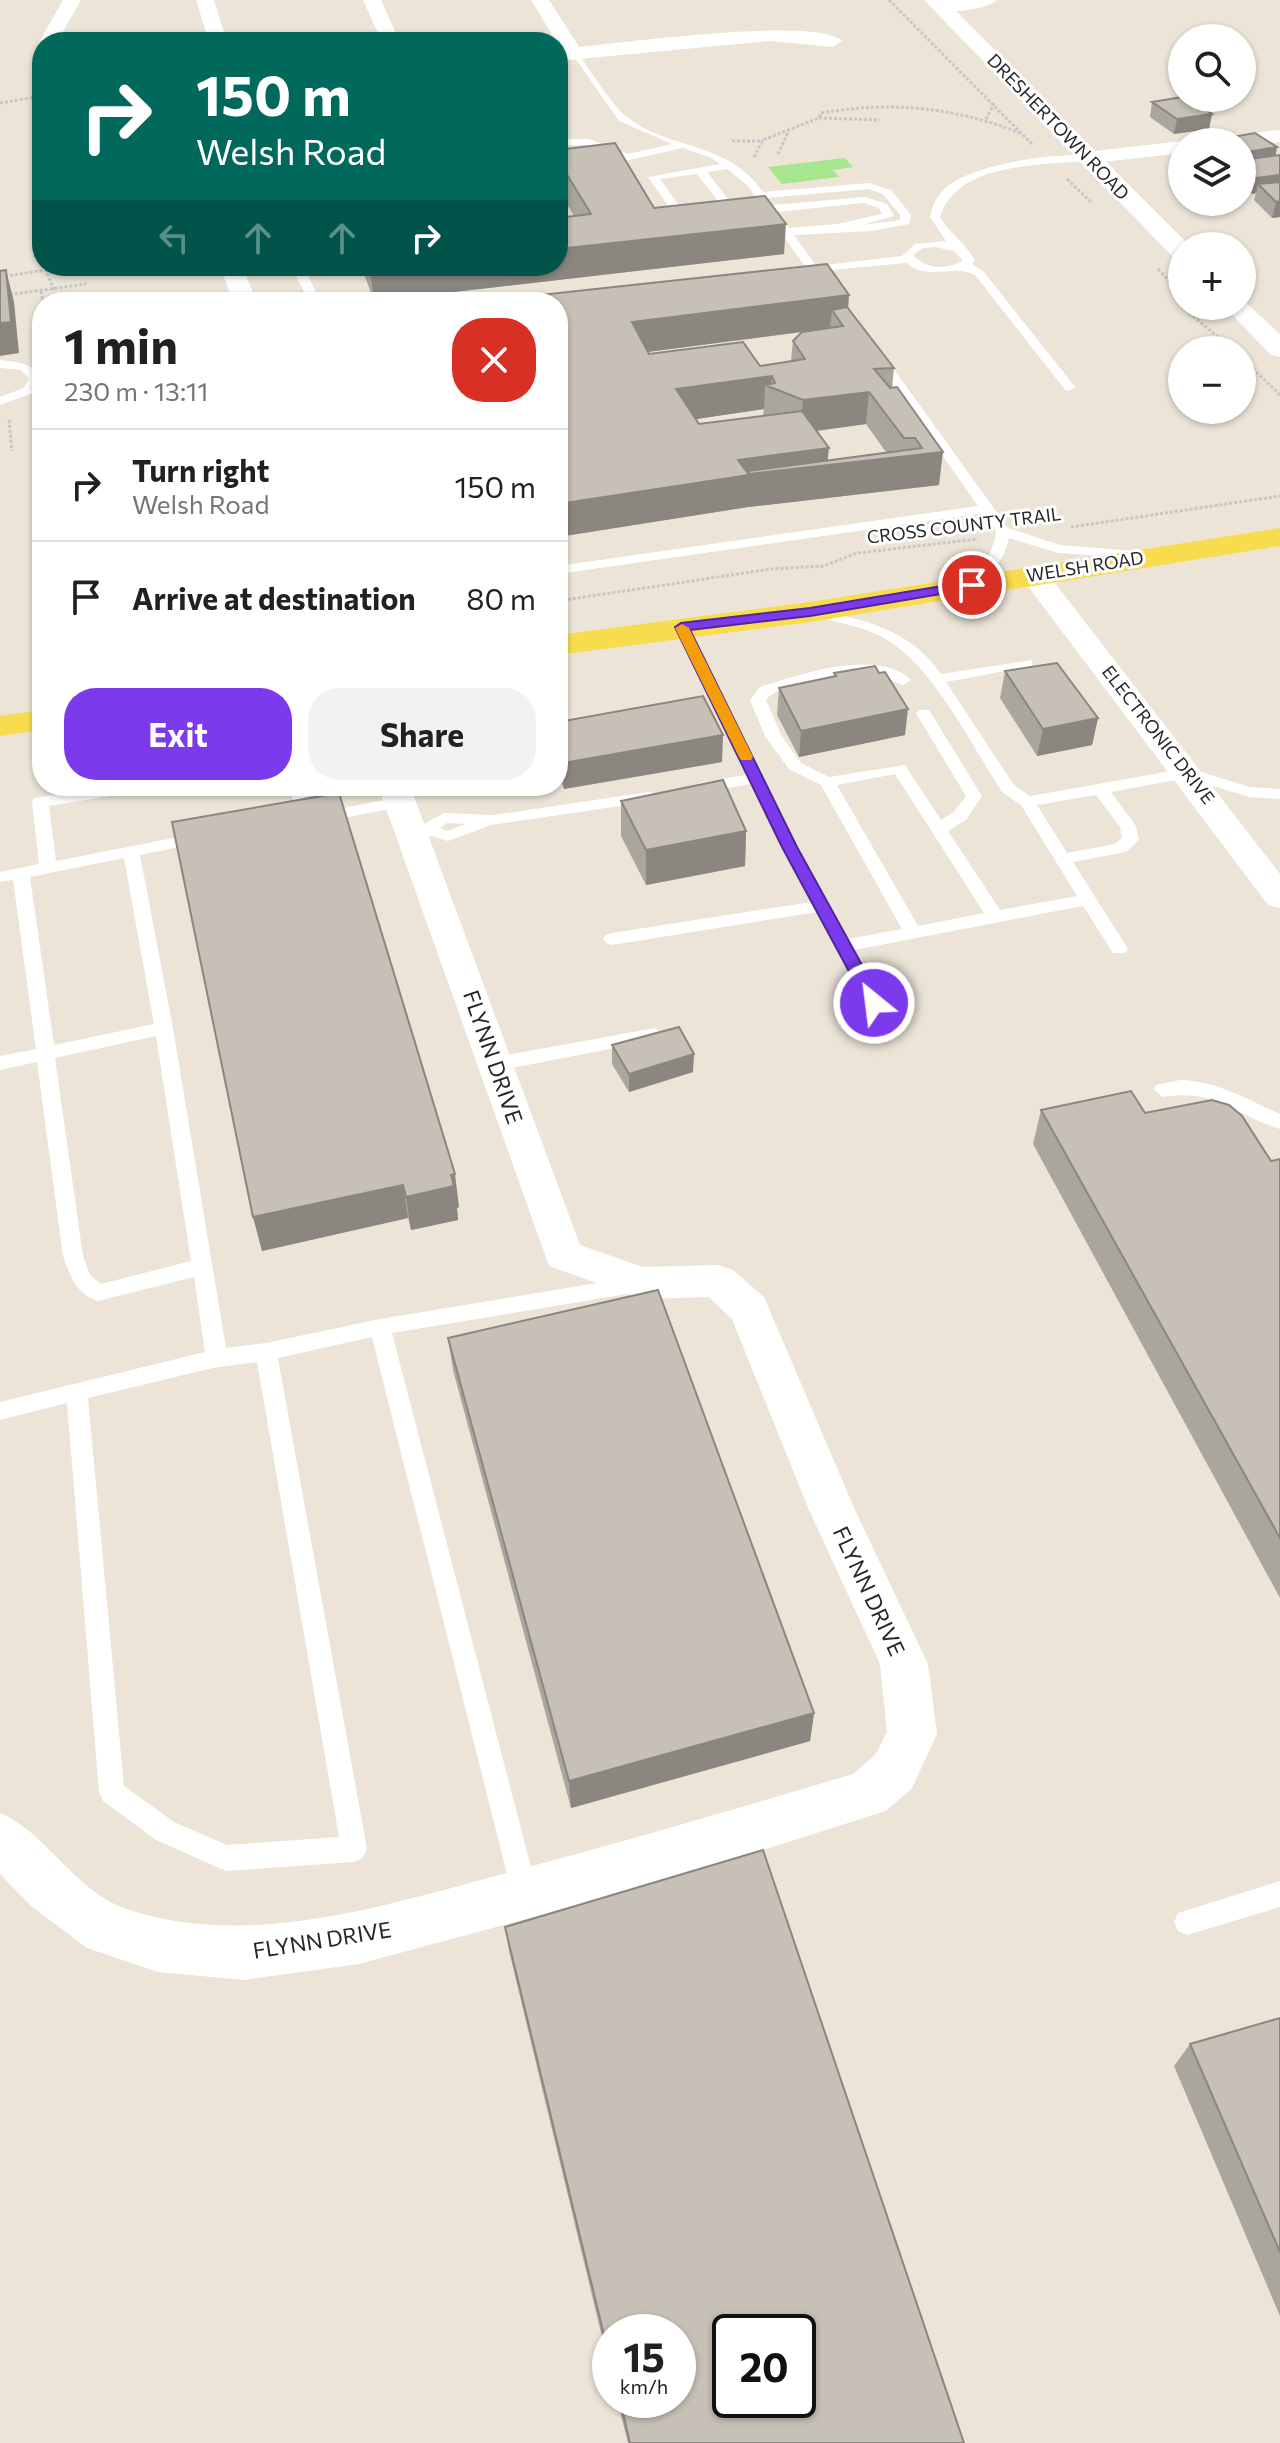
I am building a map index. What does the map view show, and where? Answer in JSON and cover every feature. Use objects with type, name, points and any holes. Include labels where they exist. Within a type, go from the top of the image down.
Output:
[{"type":"main road","name":"DRESHERTOWN ROAD","points":[[938,3],[1086,158],[1168,238]]},
{"type":"main road","points":[[1251,320],[1280,349]]},
{"type":"main road","name":"WELSH ROAD","points":[[568,644],[810,612],[1280,537]]},
{"type":"main road","points":[[0,726],[32,721]]},
{"type":"street","points":[[54,32],[72,0]]},
{"type":"street","points":[[205,0],[215,32]]},
{"type":"street","points":[[372,0],[386,32]]},
{"type":"street","points":[[540,0],[555,32]]},
{"type":"street","points":[[938,3],[988,0]]},
{"type":"street","points":[[568,55],[769,35],[833,41]]},
{"type":"street","points":[[1256,139],[1280,136]]},
{"type":"street","points":[[1086,158],[1168,149]]},
{"type":"street","name":"ELECTRONIC DRIVE","points":[[1034,575],[1280,897]]},
{"type":"street","name":"FLYNN DRIVE","points":[[0,1838],[49,1888],[106,1929],[158,1945],[244,1953],[359,1938],[662,1857],[868,1794],[894,1771],[912,1734],[904,1664],[832,1510],[749,1309],[718,1281],[642,1283],[563,1255],[408,813]]},
{"type":"lane","points":[[568,57],[623,119],[651,134],[716,156],[752,184],[760,195],[758,215]]},
{"type":"lane","points":[[568,142],[589,142],[631,156]]},
{"type":"lane","points":[[568,165],[683,145]]},
{"type":"lane","points":[[965,265],[969,256],[943,232],[935,217],[941,197],[965,181],[1018,165],[1086,158]]},
{"type":"lane","points":[[698,223],[685,225],[653,177],[728,166]]},
{"type":"lane","points":[[700,170],[758,215],[786,232],[811,273],[908,259],[919,267],[939,271],[965,265],[979,273],[1070,388]]},
{"type":"lane","points":[[760,195],[869,186],[887,192],[906,215],[905,222],[884,227],[862,230],[837,227]]},
{"type":"lane","points":[[724,220],[865,200],[883,206],[889,216],[837,227],[786,232]]},
{"type":"lane","points":[[930,244],[943,232]]},
{"type":"lane","points":[[908,259],[907,255],[914,248],[930,244],[959,248]]},
{"type":"lane","points":[[870,345],[1006,534],[1058,549],[1154,556]]},
{"type":"lane","points":[[0,364],[32,366]]},
{"type":"lane","points":[[25,367],[32,373]]},
{"type":"lane","points":[[4,405],[32,386]]},
{"type":"lane","points":[[568,569],[986,509]]},
{"type":"lane","points":[[972,585],[999,557],[1006,534]]},
{"type":"lane","points":[[810,612],[876,627],[893,634],[911,648],[937,679],[1008,788],[1027,802],[1119,949]]},
{"type":"lane","points":[[681,627],[716,712],[756,778],[874,1003]]},
{"type":"lane","points":[[937,679],[1027,663]]},
{"type":"lane","points":[[903,680],[894,672],[859,670],[804,678],[765,690],[758,700],[773,736],[795,766],[827,782],[913,932]]},
{"type":"lane","points":[[924,713],[974,796],[960,816],[939,829]]},
{"type":"lane","points":[[827,782],[899,768],[995,916]]},
{"type":"lane","points":[[1027,802],[1188,773],[1249,792],[1280,794]]},
{"type":"lane","points":[[298,796],[299,821],[408,813],[448,836],[494,820],[756,778]]},
{"type":"lane","points":[[1063,859],[1120,848],[1131,840],[1128,826],[1100,789]]},
{"type":"lane","points":[[48,867],[40,802],[78,796]]},
{"type":"lane","points":[[0,877],[219,835]]},
{"type":"lane","points":[[131,850],[164,1028],[217,1358]]},
{"type":"lane","points":[[21,873],[48,1053],[73,1256],[82,1280],[98,1293],[201,1267]]},
{"type":"lane","points":[[843,946],[1088,899]]},
{"type":"lane","points":[[612,939],[822,906]]},
{"type":"lane","points":[[0,1063],[164,1028]]},
{"type":"lane","points":[[496,1064],[655,1034]]},
{"type":"lane","points":[[1163,1090],[1179,1086],[1220,1093],[1280,1122]]},
{"type":"lane","points":[[0,1411],[217,1358],[266,1352],[380,1327],[642,1283]]},
{"type":"lane","points":[[380,1327],[525,1894]]},
{"type":"lane","points":[[77,1391],[112,1792],[165,1831],[226,1858],[354,1849],[266,1352]]},
{"type":"lane","points":[[1187,1922],[1280,1894]]},
{"type":"path","points":[[0,103],[32,98]]},
{"type":"path","points":[[986,119],[994,103]]},
{"type":"path","points":[[819,118],[821,113],[850,107],[896,105],[939,109],[986,119],[1024,135]]},
{"type":"path","points":[[732,141],[763,141],[819,118],[880,120]]},
{"type":"path","points":[[778,154],[789,129]]},
{"type":"path","points":[[754,157],[763,141]]},
{"type":"path","points":[[0,277],[32,272]]},
{"type":"path","points":[[48,276],[54,290]]},
{"type":"path","points":[[33,292],[86,284]]},
{"type":"path","points":[[0,296],[32,292]]},
{"type":"path","points":[[1198,320],[1217,336]]},
{"type":"path","points":[[1256,372],[1280,395]]},
{"type":"path","points":[[4,405],[12,451]]},
{"type":"path","name":"CROSS COUNTY TRAIL","points":[[568,599],[771,569],[823,566],[857,553],[1280,496]]},
{"type":"green space","points":[[845,158],[853,167],[833,170],[839,177],[782,184],[768,167]]},
{"type":"building","points":[[1168,99],[1168,112],[1212,114],[1177,119],[1152,102]]},
{"type":"building","points":[[1256,134],[1277,147],[1256,151]]},
{"type":"building","points":[[615,143],[654,208],[765,196],[786,224],[568,248],[568,217],[591,214],[568,176],[568,149]]},
{"type":"building","points":[[1280,155],[1280,175],[1256,178],[1256,158]]},
{"type":"building","points":[[1280,182],[1280,201],[1276,202],[1258,184]]},
{"type":"building","points":[[827,264],[849,295],[632,322],[649,354],[743,342],[760,366],[805,359],[793,341],[802,332],[843,326],[832,310],[847,307],[894,368],[874,369],[890,388],[897,387],[943,452],[749,474],[748,471],[922,448],[915,438],[904,438],[869,392],[803,400],[765,385],[775,383],[772,376],[676,389],[699,424],[802,411],[829,448],[738,460],[749,475],[568,502],[568,292]]},
{"type":"building","points":[[6,270],[11,322],[0,323],[0,271]]},
{"type":"building","points":[[1057,663],[1098,718],[1043,729],[1005,671]]},
{"type":"building","points":[[875,666],[879,673],[885,672],[908,709],[801,731],[779,688]]},
{"type":"building","points":[[703,696],[723,735],[568,762],[568,720]]},
{"type":"building","points":[[723,780],[746,831],[646,850],[621,801]]},
{"type":"building","points":[[322,796],[340,796],[455,1174],[451,1175],[454,1186],[406,1197],[403,1185],[253,1217],[172,822]]},
{"type":"building","points":[[679,1027],[694,1054],[629,1074],[612,1045]]},
{"type":"building","points":[[1131,1091],[1145,1113],[1212,1100],[1229,1105],[1242,1116],[1271,1161],[1280,1159],[1280,1538],[1041,1110]]},
{"type":"building","points":[[658,1290],[814,1713],[569,1781],[448,1338]]},
{"type":"building","points":[[763,1850],[964,2443],[630,2443],[624,2418],[696,2418],[696,2314],[599,2314],[505,1927]]},
{"type":"building","points":[[1280,2018],[1280,2252],[1190,2044]]},
{"type":"slow traffic","points":[[682,628],[746,757]]},
{"type":"route","points":[[874,1003],[790,847],[681,627],[810,612],[972,585]]}]
